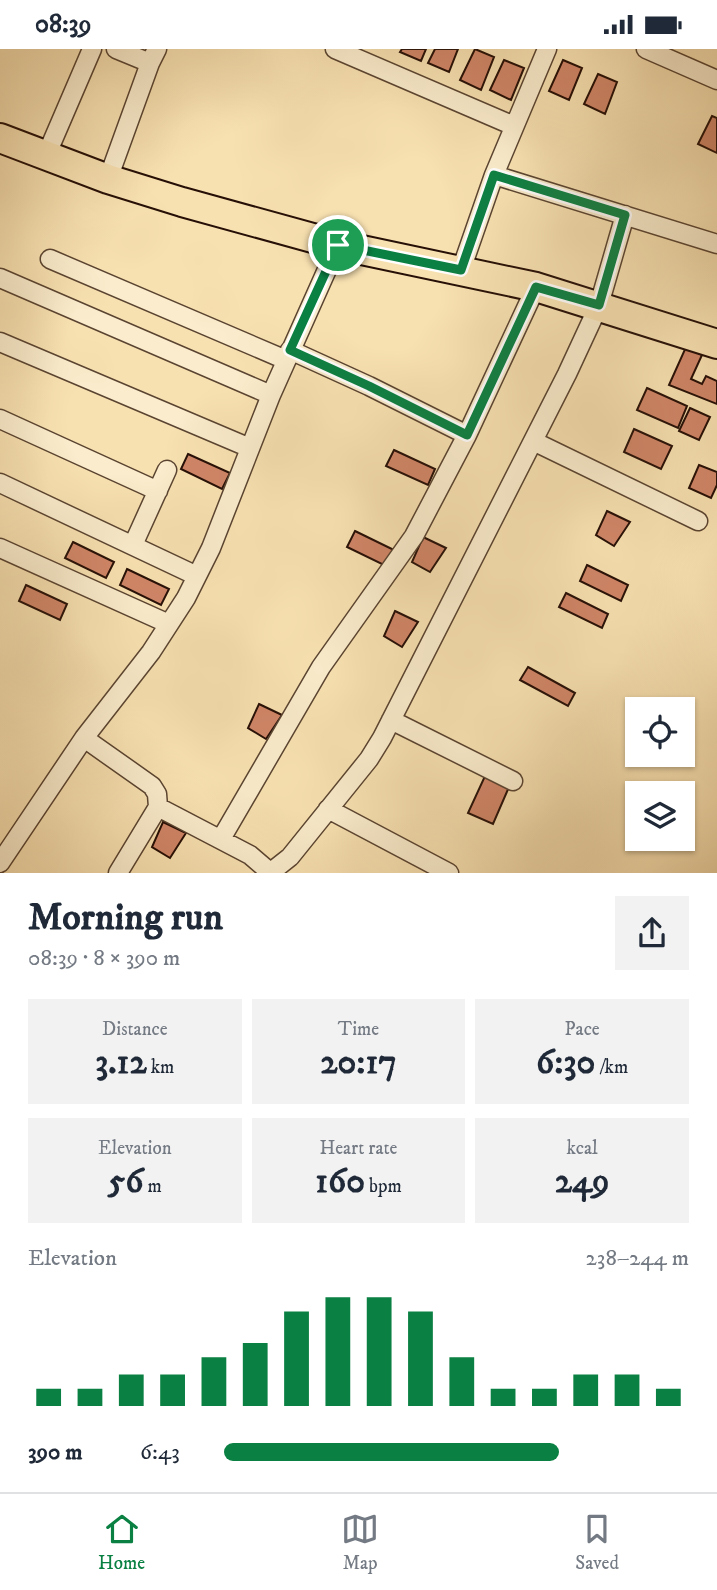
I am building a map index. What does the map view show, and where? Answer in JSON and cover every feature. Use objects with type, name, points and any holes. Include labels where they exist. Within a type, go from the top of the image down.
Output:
[{"type":"main road","points":[[0,138],[108,179],[338,245],[536,287],[717,344]]},
{"type":"street","points":[[46,156],[92,49]]},
{"type":"street","points":[[108,179],[154,56],[116,49]]},
{"type":"street","points":[[335,49],[514,126]]},
{"type":"street","points":[[461,270],[494,175],[547,49]]},
{"type":"street","points":[[646,49],[717,80]]},
{"type":"street","points":[[494,175],[717,244]]},
{"type":"street","points":[[158,807],[250,855],[271,872],[290,857],[369,759],[533,441],[599,305],[625,215]]},
{"type":"street","points":[[0,863],[85,738],[151,652],[197,576],[211,548],[288,355],[338,245]]},
{"type":"street","points":[[50,260],[369,386],[467,435]]},
{"type":"street","points":[[0,278],[271,395]]},
{"type":"street","points":[[221,839],[321,667],[414,536],[467,435],[536,287]]},
{"type":"street","points":[[0,342],[250,448]]},
{"type":"street","points":[[0,419],[158,491]]},
{"type":"street","points":[[533,441],[698,521]]},
{"type":"street","points":[[133,545],[167,470]]},
{"type":"street","points":[[0,483],[197,576]]},
{"type":"street","points":[[0,548],[169,624]]},
{"type":"street","points":[[391,720],[513,781]]},
{"type":"street","points":[[85,738],[152,786],[158,794],[158,807],[118,873]]},
{"type":"street","points":[[328,809],[449,873]]},
{"type":"building","points":[[402,49],[426,49],[421,61],[400,52]]},
{"type":"building","points":[[435,49],[458,49],[449,72],[428,63]]},
{"type":"building","points":[[475,49],[494,57],[481,90],[460,80]]},
{"type":"building","points":[[504,60],[524,68],[511,100],[490,90]]},
{"type":"building","points":[[563,60],[582,68],[569,100],[549,91]]},
{"type":"building","points":[[598,74],[617,82],[605,114],[584,104]]},
{"type":"building","points":[[712,116],[717,118],[717,153],[698,144]]},
{"type":"building","points":[[686,347],[702,355],[691,379],[702,384],[706,376],[717,381],[717,404],[669,385]]},
{"type":"building","points":[[647,388],[687,406],[678,428],[637,410]]},
{"type":"building","points":[[690,408],[710,417],[699,440],[679,431]]},
{"type":"building","points":[[634,429],[672,446],[661,469],[624,452]]},
{"type":"building","points":[[394,450],[435,469],[428,485],[386,466]]},
{"type":"building","points":[[188,454],[230,473],[222,489],[181,469]]},
{"type":"building","points":[[699,465],[717,472],[717,485],[711,498],[689,488]]},
{"type":"building","points":[[607,511],[630,522],[614,546],[596,535]]},
{"type":"building","points":[[355,531],[396,551],[388,567],[347,547]]},
{"type":"building","points":[[423,537],[446,548],[430,572],[412,562]]},
{"type":"building","points":[[73,542],[114,562],[106,578],[65,558]]},
{"type":"building","points":[[587,565],[628,585],[621,601],[580,581]]},
{"type":"building","points":[[127,569],[169,589],[161,605],[120,585]]},
{"type":"building","points":[[26,585],[67,604],[60,620],[19,601]]},
{"type":"building","points":[[566,593],[608,614],[602,628],[559,607]]},
{"type":"building","points":[[395,611],[418,622],[402,647],[384,636]]},
{"type":"building","points":[[528,667],[575,693],[568,706],[520,680]]},
{"type":"building","points":[[259,704],[282,715],[266,739],[248,728]]},
{"type":"building","points":[[485,776],[509,787],[493,824],[468,813]]},
{"type":"building","points":[[163,822],[186,833],[170,858],[152,847]]},
{"type":"route","points":[[494,175],[625,215],[599,305],[536,287],[467,435],[290,350],[338,245],[461,270],[494,175]]}]
